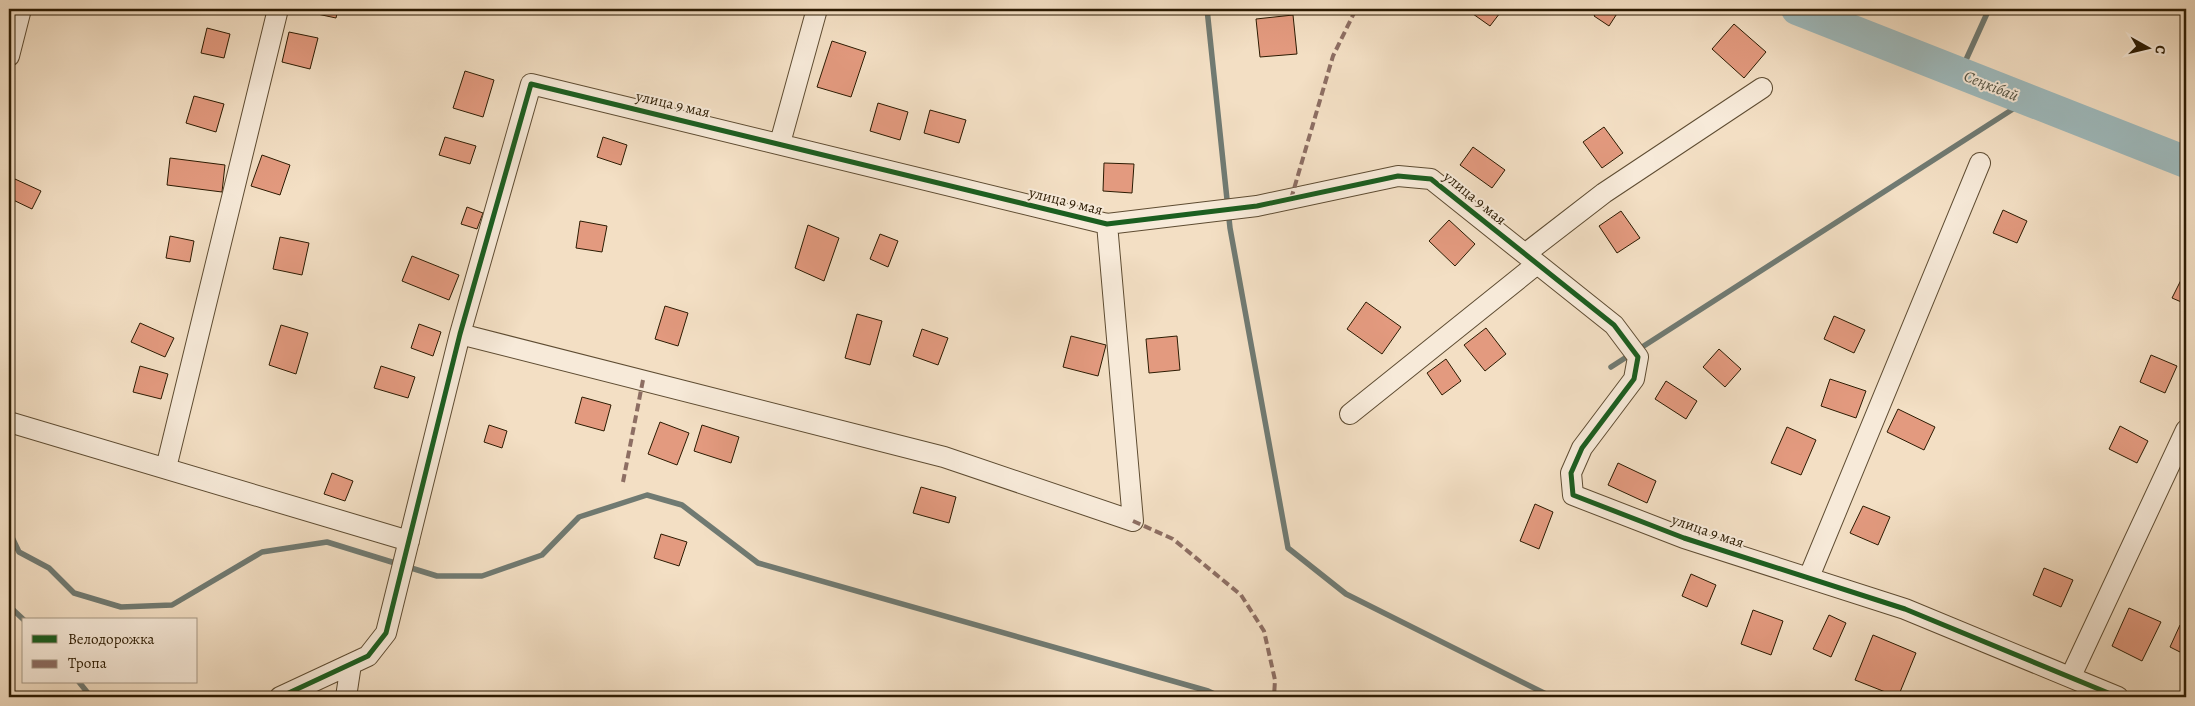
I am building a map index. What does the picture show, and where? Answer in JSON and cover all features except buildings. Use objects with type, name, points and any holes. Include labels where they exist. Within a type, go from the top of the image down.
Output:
[{"type":"street","points":[[9,56],[21,9]]},
{"type":"street","points":[[166,468],[278,9]]},
{"type":"street","points":[[780,143],[817,9]]},
{"type":"street","name":"улица 9 мая","points":[[460,334],[531,84],[1107,224],[1257,206],[1398,176],[1431,179],[1614,325],[1638,357],[1634,379],[1582,448],[1571,473],[1573,495],[1684,538],[1905,609],[2118,697]]},
{"type":"street","points":[[1350,414],[1531,259],[1604,193],[1762,88]]},
{"type":"street","points":[[1808,577],[1980,163]]},
{"type":"street","points":[[280,697],[307,693],[351,664],[368,656],[386,633],[460,334],[944,457],[1132,521],[1107,224]]},
{"type":"street","points":[[9,422],[408,541]]},
{"type":"street","points":[[2070,676],[2186,430]]},
{"type":"street","points":[[346,697],[351,664]]},
{"type":"waterway","points":[[1207,9],[1230,228],[1288,548],[1346,594],[1552,697]]},
{"type":"waterway","name":"Сеңкібай","points":[[1797,9],[2186,162]]},
{"type":"waterway","points":[[1960,73],[1989,9]]},
{"type":"waterway","points":[[1611,367],[2027,100]]},
{"type":"waterway","points":[[9,531],[19,552],[49,568],[74,593],[121,607],[172,605],[262,552],[327,542],[437,576],[482,576],[542,555],[579,517],[647,495],[682,505],[758,563],[1208,691],[1221,697]]},
{"type":"waterway","points":[[9,606],[22,618]]},
{"type":"waterway","points":[[81,684],[91,697]]},
{"type":"marked path","points":[[1291,199],[1333,56],[1356,9]]},
{"type":"marked path","points":[[623,482],[643,380]]},
{"type":"marked path","points":[[1133,521],[1173,539],[1241,595],[1264,631],[1275,680],[1274,697]]},
{"type":"cycle path","points":[[280,697],[368,656],[386,633],[460,334],[531,84],[1107,224],[1257,206],[1398,176],[1431,179],[1614,325],[1638,357],[1634,379],[1582,448],[1571,473],[1573,495],[1684,538],[1905,609],[2118,697]]}]
